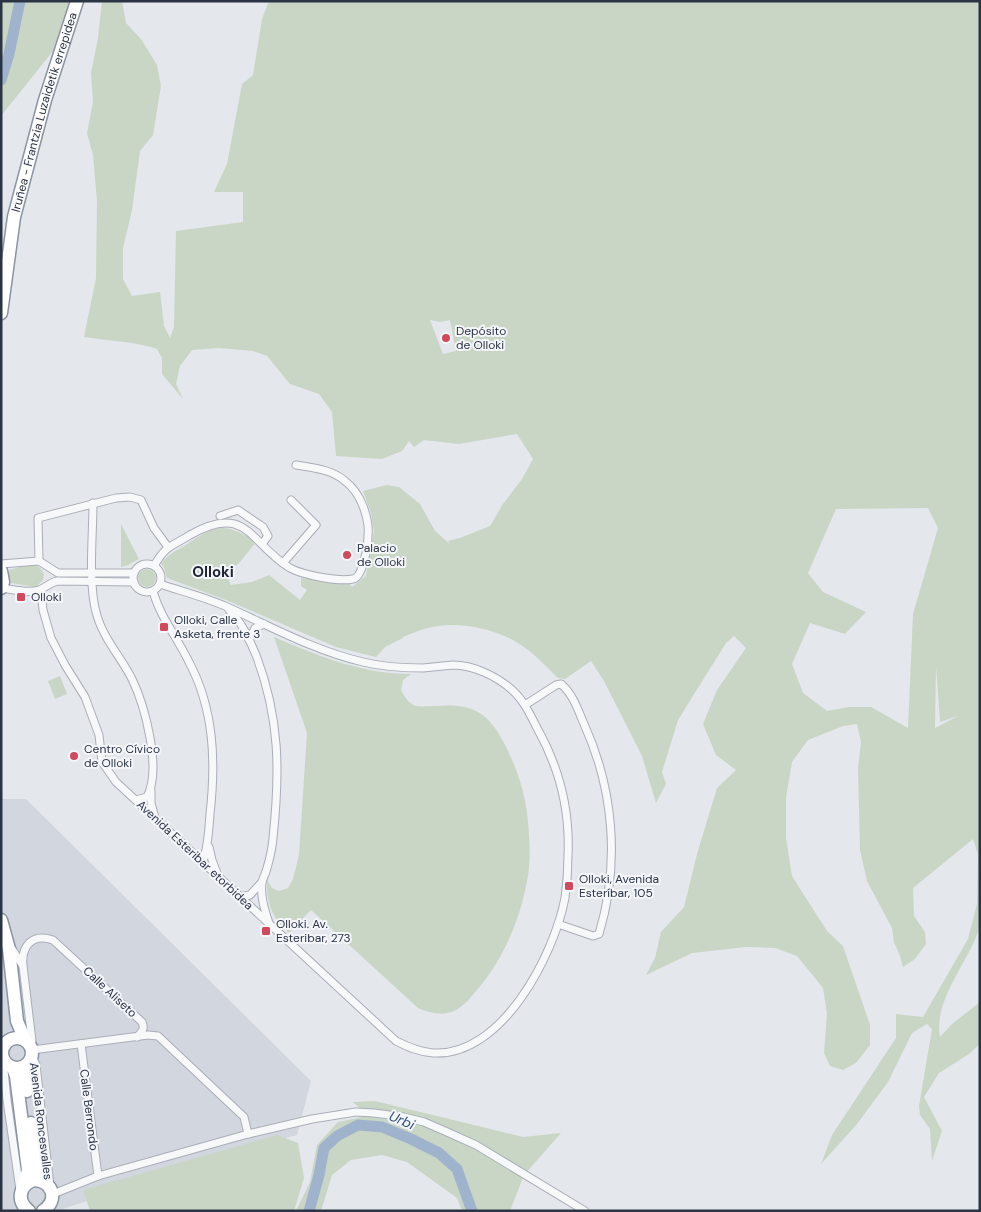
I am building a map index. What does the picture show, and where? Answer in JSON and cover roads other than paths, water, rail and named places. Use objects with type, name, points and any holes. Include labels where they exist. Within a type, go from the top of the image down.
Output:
[{"type":"highway","name":"Iruñea - Frantzia Luzaidetik errepidea","points":[[1,313],[17,207],[45,100],[77,1]]},
{"type":"highway","points":[[1,571],[3,582],[1,588]]},
{"type":"highway","points":[[1,920],[7,942],[18,1021],[15,1052],[16,1076],[28,1170],[24,1204]]},
{"type":"highway","points":[[1,959],[10,1029],[15,1052],[25,1075],[36,1169],[48,1187],[51,1203],[44,1211]]},
{"type":"highway","points":[[24,1204],[29,1182],[48,1187]]},
{"type":"street","points":[[154,566],[162,552],[168,547],[204,527],[228,523],[245,529],[283,563],[303,574],[353,580],[358,577],[361,572],[368,536],[363,507],[357,494],[346,482],[331,472],[296,465]]},
{"type":"street","points":[[39,560],[38,518],[116,498],[130,497],[141,500],[154,528],[168,547]]},
{"type":"street","points":[[283,563],[316,525],[291,500]]},
{"type":"street","points":[[94,503],[92,595],[97,615],[107,639],[131,678],[142,704],[150,734],[152,758],[151,803],[155,818]]},
{"type":"street","points":[[220,516],[238,510],[263,527],[268,536],[262,544]]},
{"type":"street","points":[[1,564],[39,560],[58,572],[134,573]]},
{"type":"street","points":[[140,566],[154,566],[161,576],[160,584],[153,591],[144,592],[136,587],[134,573],[140,566]]},
{"type":"street","points":[[47,584],[50,577],[49,568]]},
{"type":"street","points":[[1,588],[33,591],[40,590],[47,584],[57,581],[134,582]]},
{"type":"street","name":"Avenida Esteribar etorbidea","points":[[40,590],[43,610],[51,638],[91,710],[99,735],[102,762],[116,782],[396,1041],[415,1050],[434,1053],[453,1051],[479,1041],[508,1014],[531,981],[558,924],[565,898],[569,853],[566,812],[562,790],[546,744],[525,705],[513,690],[483,672],[454,665],[404,668],[364,662],[330,653],[227,607],[160,584]]},
{"type":"street","points":[[153,591],[160,612],[195,673],[208,716],[213,744],[214,767],[208,839],[203,862]]},
{"type":"street","points":[[227,607],[242,626],[262,671],[271,702],[278,754],[273,838],[270,858],[262,882],[263,901],[269,924]]},
{"type":"street","points":[[249,640],[255,628],[265,624]]},
{"type":"street","points":[[525,705],[556,685],[561,684],[568,690],[590,737],[607,790],[612,847],[608,898],[599,934],[593,936],[558,924]]},
{"type":"street","points":[[136,800],[147,797],[151,789]]},
{"type":"street","points":[[192,852],[202,850],[208,839]]},
{"type":"street","points":[[208,839],[218,877]]},
{"type":"street","points":[[239,896],[250,895],[262,882]]},
{"type":"street","name":"Calle Aliseto","points":[[23,966],[22,957],[28,944],[39,938],[53,940],[142,1022],[143,1031],[137,1037]]},
{"type":"street","name":"Avenida Roncesvalles","points":[[7,942],[23,966],[32,1042],[15,1052]]},
{"type":"street","name":"Calle Aliseto","points":[[137,1037],[154,1035],[160,1038],[244,1117],[248,1134]]},
{"type":"street","points":[[15,1052],[137,1037]]},
{"type":"street","name":"Calle Berrondo","points":[[80,1044],[98,1176]]},
{"type":"street","points":[[48,1187],[98,1176],[248,1134],[312,1119],[356,1112],[386,1114],[424,1122],[476,1145],[585,1211]]},
{"type":"waterway","points":[[1,80],[9,54],[20,1]]},
{"type":"waterway","name":"Urbi","points":[[309,1211],[324,1148],[337,1136],[358,1125],[382,1127],[439,1153],[457,1169],[472,1211]]},
{"type":"place","name":"Depósito de Olloki","points":[[446,338]]},
{"type":"place","name":"Palacio de Olloki","points":[[347,555]]},
{"type":"place","name":"Olloki","points":[[21,597]]},
{"type":"place","name":"Olloki, Calle Asketa, frente 3","points":[[164,627]]},
{"type":"place","name":"Centro Cívico de Olloki","points":[[74,756]]},
{"type":"place","name":"Olloki, Avenida Esteríbar, 105","points":[[569,886]]},
{"type":"place","name":"Olloki. Av. Esteribar, 273","points":[[266,931]]},
{"type":"district","name":"Olloki","points":[[213,572]]}]
